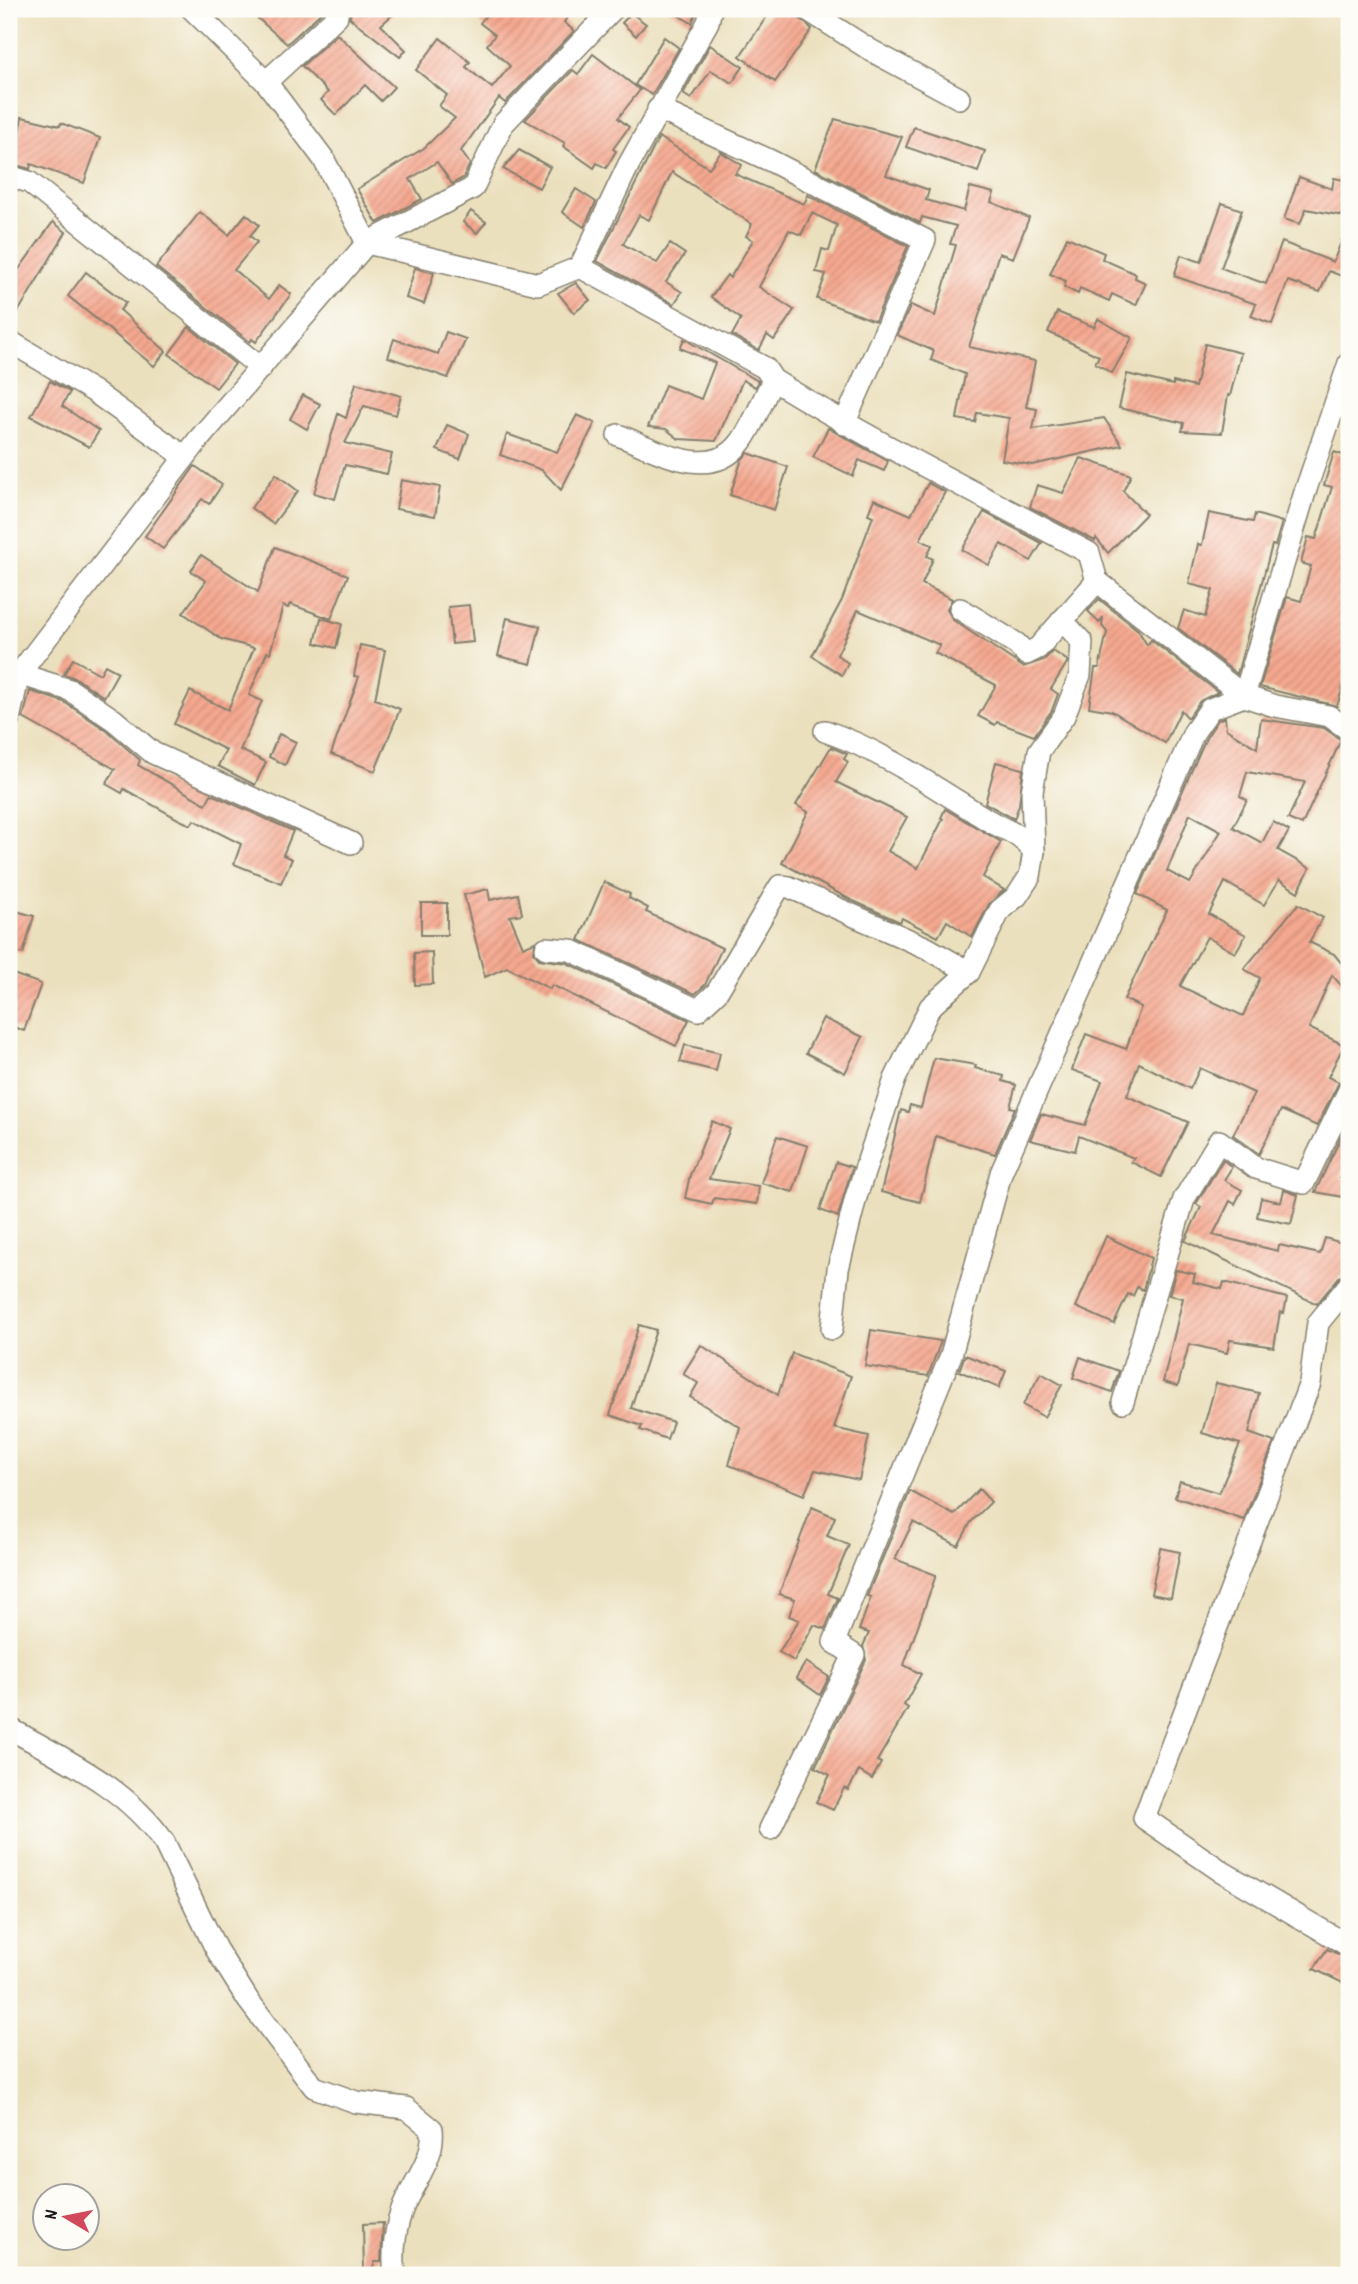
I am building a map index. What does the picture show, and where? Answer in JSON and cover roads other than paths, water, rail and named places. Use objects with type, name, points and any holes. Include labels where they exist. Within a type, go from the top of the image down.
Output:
[{"type":"street","points":[[192,9],[265,82],[323,158],[367,243]]},
{"type":"street","points":[[265,82],[337,16],[338,9]]},
{"type":"street","points":[[9,719],[19,674],[185,457],[367,243],[473,188],[503,124],[613,9]]},
{"type":"street","points":[[367,243],[390,246],[538,284],[580,267],[658,109],[708,22],[710,9]]},
{"type":"street","points":[[806,9],[872,51],[959,98]]},
{"type":"street","points":[[658,109],[771,161],[925,240],[845,424]]},
{"type":"street","points":[[9,176],[29,182],[261,368]]},
{"type":"street","points":[[580,267],[765,368],[773,380],[845,424],[891,446],[1089,554],[1097,581],[1244,696],[1275,706],[1329,716],[1349,730]]},
{"type":"street","points":[[9,341],[93,391],[185,457]]},
{"type":"street","points":[[1244,696],[1304,492],[1349,363]]},
{"type":"street","points":[[618,435],[680,460],[710,462],[726,457],[740,443],[773,380]]},
{"type":"street","points":[[960,609],[1017,644],[1026,654],[1038,648],[1097,581]]},
{"type":"street","points":[[832,1329],[841,1257],[856,1197],[895,1079],[930,1007],[969,972],[1000,910],[1017,896],[1030,876],[1034,851],[1032,792],[1039,751],[1064,716],[1080,675],[1082,642],[1062,620]]},
{"type":"street","points":[[19,674],[70,690],[114,720],[153,753],[351,843]]},
{"type":"street","points":[[770,1829],[853,1655],[834,1642],[950,1355],[1001,1173],[1194,732],[1210,709],[1244,696]]},
{"type":"street","points":[[825,731],[850,740],[945,792],[989,821],[1017,832],[1034,851]]},
{"type":"street","points":[[546,948],[570,950],[698,1010],[716,992],[780,886],[789,887],[927,948],[969,972]]},
{"type":"street","points":[[1123,1402],[1184,1199],[1219,1141],[1256,1168],[1304,1183],[1349,1090]]},
{"type":"street","points":[[1349,1285],[1318,1323],[1310,1383],[1144,1818],[1221,1871],[1349,1947]]},
{"type":"street","points":[[9,1728],[114,1789],[153,1826],[164,1842],[216,1949],[256,2011],[314,2087],[356,2102],[406,2108],[432,2129],[431,2153],[403,2208],[392,2257],[395,2275]]}]
